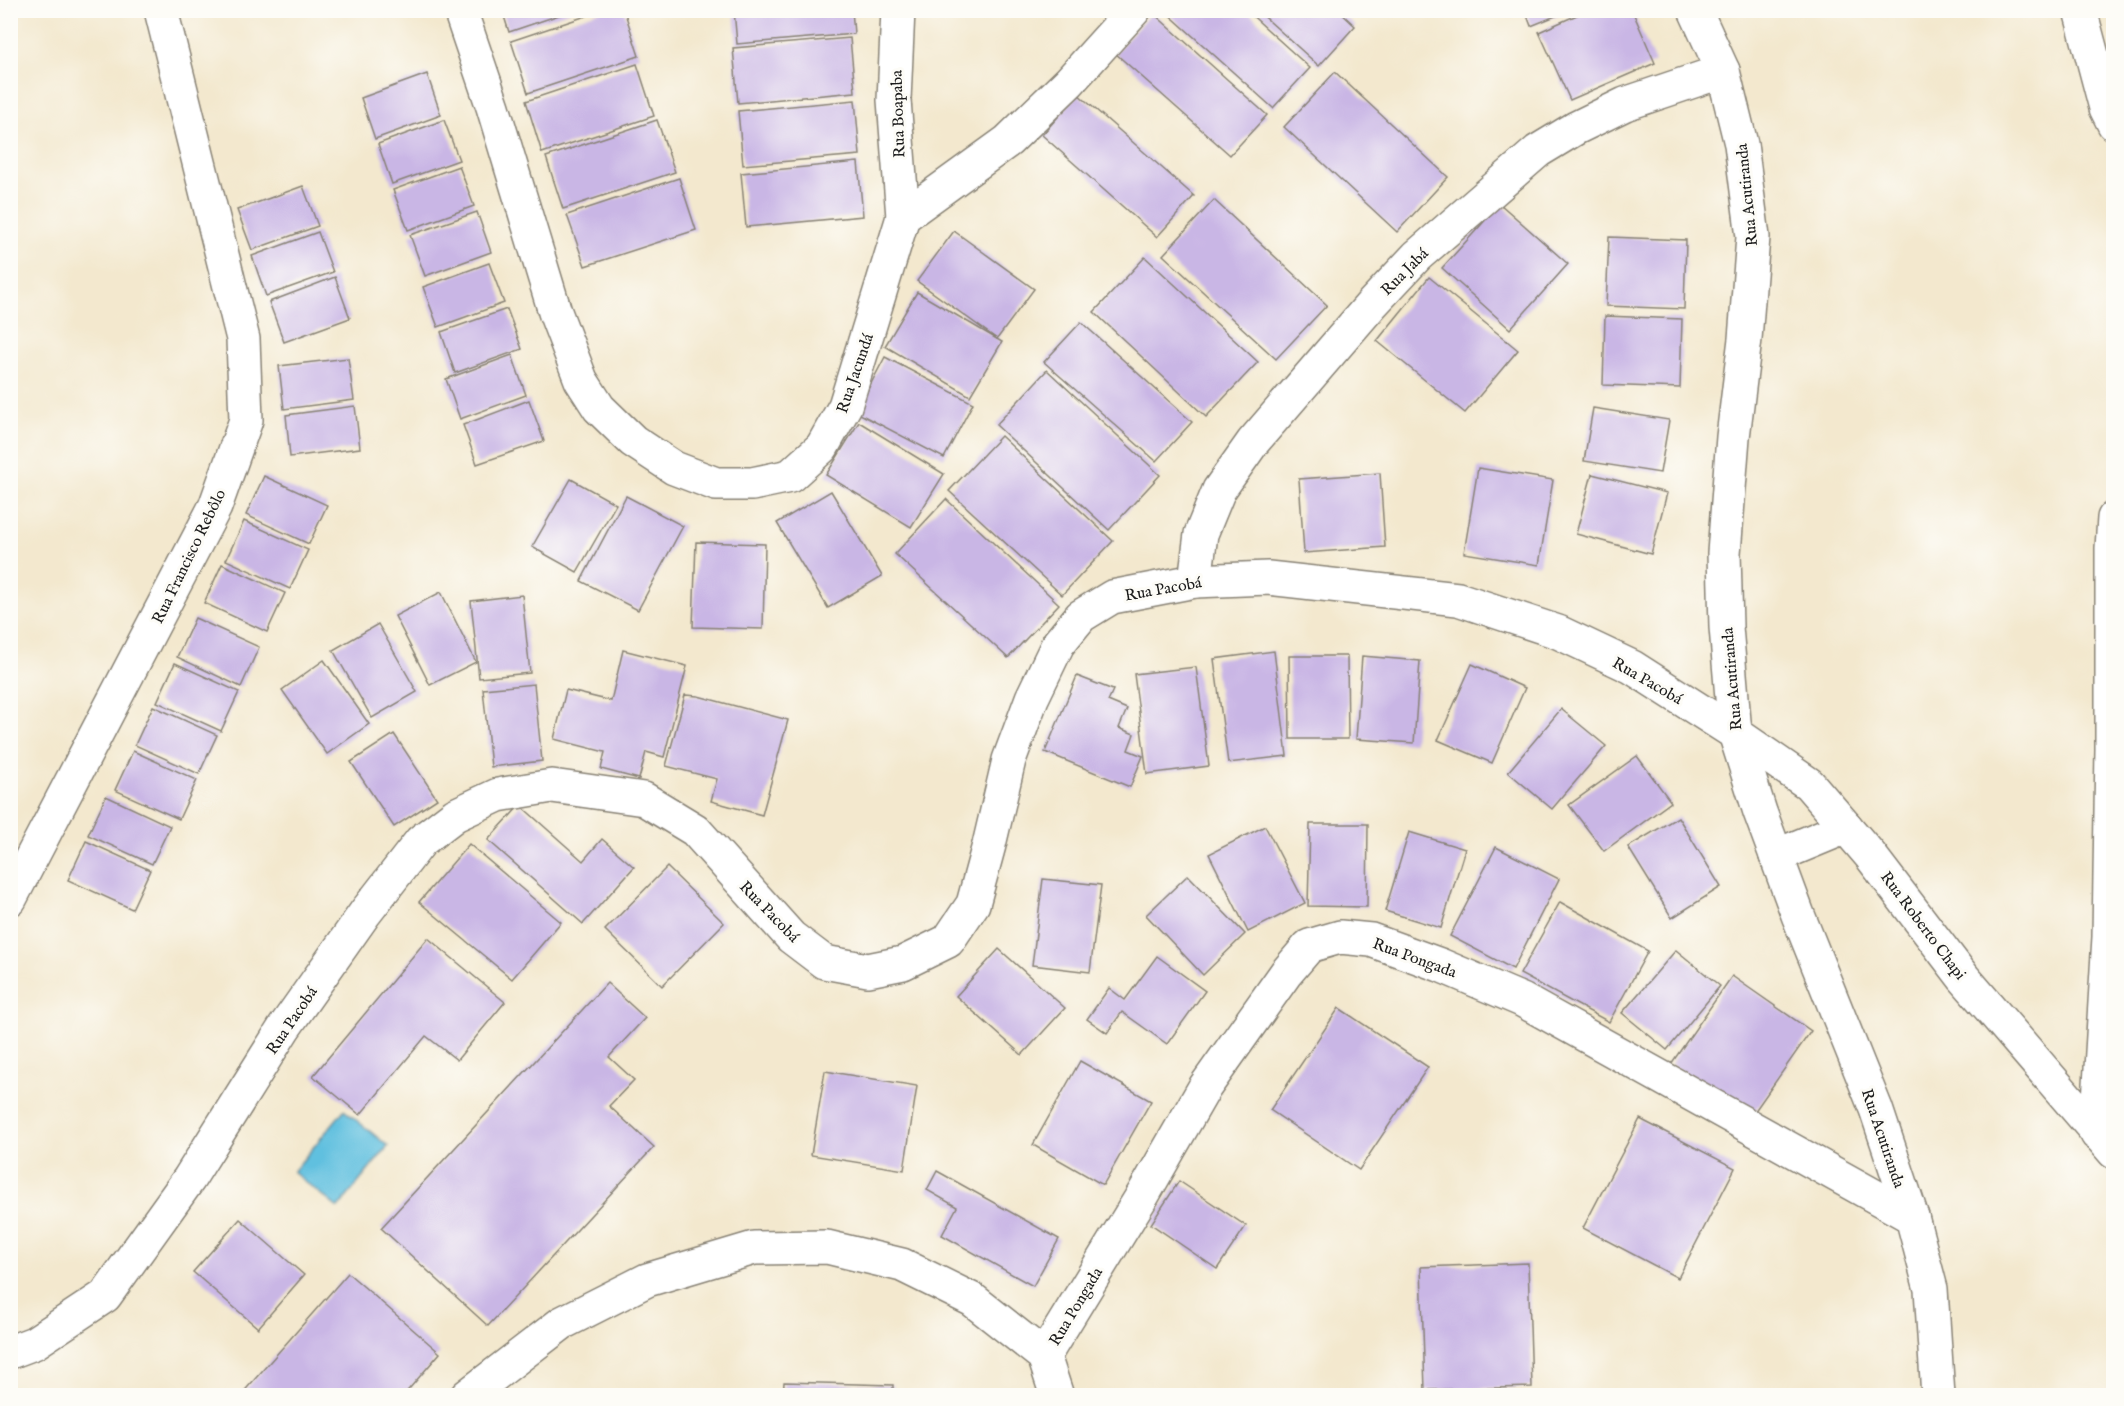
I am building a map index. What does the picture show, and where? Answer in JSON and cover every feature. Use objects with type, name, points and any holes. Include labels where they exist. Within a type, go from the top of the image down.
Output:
[{"type":"street","name":"Rua Francisco Rebôlo","points":[[10,899],[215,507],[246,420],[243,339],[161,10]]},
{"type":"street","name":"Rua Jacundá","points":[[460,10],[493,107],[555,312],[581,380],[599,408],[633,441],[674,468],[716,484],[752,484],[790,476],[822,447],[845,406],[903,217]]},
{"type":"street","name":"Rua Boapaba","points":[[898,10],[894,100],[903,217]]},
{"type":"street","points":[[903,217],[1008,141],[1069,82],[1134,10]]},
{"type":"street","name":"Rua Acutiranda","points":[[1695,10],[1724,71],[1741,144],[1753,237],[1724,553],[1726,627],[1734,732],[1776,856],[1876,1109],[1912,1217],[1931,1289],[1938,1395]]},
{"type":"street","points":[[2080,10],[2106,108],[2114,124]]},
{"type":"street","name":"Rua Jabá","points":[[1195,581],[1201,534],[1219,490],[1253,441],[1372,304],[1417,256],[1538,151],[1576,128],[1625,104],[1724,71]]},
{"type":"street","points":[[2105,1143],[2114,518]]},
{"type":"street","name":"Rua Pacobá","points":[[10,1352],[33,1343],[105,1296],[189,1179],[284,1028],[365,913],[420,841],[455,815],[498,795],[552,786],[644,799],[695,830],[791,937],[824,962],[868,970],[903,963],[948,941],[973,904],[990,845],[1009,760],[1032,698],[1058,644],[1081,616],[1112,597],[1195,581],[1268,578],[1458,599],[1558,632],[1632,667],[1734,732]]},
{"type":"street","name":"Rua Roberto Chapi","points":[[1734,732],[1809,784],[1870,855],[1964,978],[2105,1143]]},
{"type":"street","points":[[1776,856],[1846,827]]},
{"type":"street","name":"Rua Pongada","points":[[1044,1356],[1205,1087],[1225,1058],[1286,973],[1309,946],[1340,937],[1371,940],[1440,965],[1522,1000],[1912,1217]]},
{"type":"street","points":[[468,1395],[562,1323],[647,1280],[754,1248],[827,1247],[902,1265],[973,1300],[1044,1356],[1057,1395]]},
{"type":"water","points":[[344,1110],[388,1146],[338,1208],[293,1172]]},
{"type":"building","points":[[502,10],[571,10],[571,11],[509,32]]},
{"type":"building","points":[[604,10],[624,10],[639,56],[528,93],[511,41]]},
{"type":"building","points":[[734,10],[852,10],[854,34],[737,44]]},
{"type":"building","points":[[1164,10],[1246,10],[1310,68],[1273,108]]},
{"type":"building","points":[[1257,10],[1338,10],[1355,26],[1319,66]]},
{"type":"building","points":[[1525,10],[1568,10],[1568,11],[1531,26]]},
{"type":"building","points":[[1588,10],[1632,10],[1655,63],[1570,100],[1539,32]]},
{"type":"building","points":[[1152,12],[1267,115],[1230,155],[1115,53]]},
{"type":"building","points":[[850,38],[855,92],[738,103],[733,48]]},
{"type":"building","points":[[637,64],[654,116],[542,153],[526,101]]},
{"type":"building","points":[[1335,72],[1448,177],[1397,232],[1284,127]]},
{"type":"building","points":[[427,74],[441,115],[375,139],[361,98]]},
{"type":"building","points":[[1078,94],[1194,196],[1157,237],[1042,135]]},
{"type":"building","points":[[855,100],[860,155],[743,165],[738,111]]},
{"type":"building","points":[[444,120],[459,160],[392,184],[378,144]]},
{"type":"building","points":[[657,120],[675,172],[563,209],[546,157]]},
{"type":"building","points":[[858,162],[863,216],[746,227],[741,173]]},
{"type":"building","points":[[459,166],[474,206],[408,230],[393,190]]},
{"type":"building","points":[[679,178],[696,230],[585,266],[567,215]]},
{"type":"building","points":[[303,186],[318,226],[252,250],[237,210]]},
{"type":"building","points":[[1214,200],[1327,305],[1276,359],[1163,255]]},
{"type":"building","points":[[1500,204],[1568,264],[1510,329],[1442,268]]},
{"type":"building","points":[[477,212],[491,252],[425,276],[410,235]]},
{"type":"building","points":[[954,231],[1034,289],[997,339],[917,281]]},
{"type":"building","points":[[318,232],[333,272],[266,296],[252,256]]},
{"type":"building","points":[[1609,237],[1686,240],[1684,309],[1606,306]]},
{"type":"building","points":[[1145,257],[1258,362],[1206,417],[1094,312]]},
{"type":"building","points":[[489,263],[504,303],[438,327],[423,287]]},
{"type":"building","points":[[335,277],[350,318],[284,342],[269,302]]},
{"type":"building","points":[[1429,277],[1518,350],[1465,413],[1377,341]]},
{"type":"building","points":[[917,292],[1002,342],[970,396],[885,346]]},
{"type":"building","points":[[507,309],[522,349],[455,373],[441,332]]},
{"type":"building","points":[[1605,316],[1682,319],[1680,388],[1603,385]]},
{"type":"building","points":[[1081,322],[1192,422],[1156,461],[1044,362]]},
{"type":"building","points":[[512,355],[526,395],[460,419],[446,379]]},
{"type":"building","points":[[885,357],[973,403],[944,458],[856,412]]},
{"type":"building","points":[[348,358],[354,400],[284,409],[279,366]]},
{"type":"building","points":[[1047,370],[1160,475],[1109,530],[996,425]]},
{"type":"building","points":[[529,400],[544,441],[477,464],[463,425]]},
{"type":"building","points":[[355,406],[360,448],[290,457],[286,415]]},
{"type":"building","points":[[1593,408],[1669,420],[1660,473],[1584,461]]},
{"type":"building","points":[[859,422],[944,474],[911,527],[826,475]]},
{"type":"building","points":[[1001,436],[1113,541],[1062,595],[949,491]]},
{"type":"building","points":[[1478,468],[1553,480],[1539,565],[1464,553]]},
{"type":"building","points":[[1380,473],[1385,547],[1304,553],[1299,479]]},
{"type":"building","points":[[1592,474],[1667,493],[1651,554],[1576,534]]},
{"type":"building","points":[[264,476],[327,505],[309,544],[246,515]]},
{"type":"building","points":[[571,479],[616,504],[577,572],[532,547]]},
{"type":"building","points":[[831,491],[882,576],[828,608],[777,523]]},
{"type":"building","points":[[626,496],[683,526],[638,610],[581,581]]},
{"type":"building","points":[[946,499],[1059,604],[1008,658],[895,554]]},
{"type":"building","points":[[244,521],[308,550],[290,589],[226,560]]},
{"type":"building","points":[[696,542],[765,544],[763,629],[693,627]]},
{"type":"building","points":[[222,564],[285,593],[267,632],[204,603]]},
{"type":"building","points":[[441,592],[476,662],[430,685],[395,616]]},
{"type":"building","points":[[522,595],[530,673],[479,678],[471,601]]},
{"type":"building","points":[[195,618],[259,647],[241,687],[177,657]]},
{"type":"building","points":[[378,624],[417,692],[372,718],[333,650]]},
{"type":"building","points":[[623,650],[687,666],[664,757],[646,752],[639,779],[601,769],[605,752],[554,739],[566,690],[611,701]]},
{"type":"building","points":[[1274,651],[1287,756],[1228,763],[1214,659]]},
{"type":"building","points":[[1289,656],[1347,656],[1348,739],[1290,739]]},
{"type":"building","points":[[1362,656],[1420,661],[1414,743],[1356,739]]},
{"type":"building","points":[[324,660],[369,724],[327,754],[282,690]]},
{"type":"building","points":[[175,663],[239,692],[221,731],[157,702]]},
{"type":"building","points":[[1472,664],[1525,688],[1492,763],[1438,740]]},
{"type":"building","points":[[1196,667],[1209,766],[1147,774],[1134,674]]},
{"type":"building","points":[[1077,676],[1113,690],[1108,701],[1127,709],[1119,728],[1134,734],[1128,750],[1143,756],[1130,787],[1045,752]]},
{"type":"building","points":[[534,684],[542,761],[491,767],[483,689]]},
{"type":"building","points":[[685,695],[698,696],[788,720],[762,815],[711,801],[717,779],[666,766]]},
{"type":"building","points":[[153,706],[217,735],[199,774],[135,745]]},
{"type":"building","points":[[1561,709],[1606,746],[1552,809],[1508,772]]},
{"type":"building","points":[[394,734],[437,799],[394,827],[351,762]]},
{"type":"building","points":[[133,751],[197,780],[179,819],[115,790]]},
{"type":"building","points":[[1637,756],[1671,802],[1604,851],[1569,805]]},
{"type":"building","points":[[106,796],[170,826],[152,864],[88,835]]},
{"type":"building","points":[[520,805],[583,861],[602,839],[634,867],[583,924],[488,840]]},
{"type":"building","points":[[1678,817],[1721,887],[1672,918],[1628,847]]},
{"type":"building","points":[[1310,824],[1368,824],[1367,907],[1308,906]]},
{"type":"building","points":[[1265,826],[1305,903],[1248,932],[1209,854]]},
{"type":"building","points":[[1409,832],[1465,849],[1441,928],[1385,911]]},
{"type":"building","points":[[86,841],[150,870],[132,909],[68,880]]},
{"type":"building","points":[[469,844],[561,922],[512,979],[419,902]]},
{"type":"building","points":[[1496,847],[1559,879],[1513,969],[1450,936]]},
{"type":"building","points":[[667,867],[724,923],[662,986],[605,930]]},
{"type":"building","points":[[1188,875],[1245,934],[1203,975],[1146,915]]},
{"type":"building","points":[[1043,879],[1101,885],[1090,972],[1032,965]]},
{"type":"building","points":[[1560,902],[1648,951],[1609,1022],[1520,974]]},
{"type":"building","points":[[428,938],[505,1002],[457,1060],[426,1036],[360,1115],[313,1076]]},
{"type":"building","points":[[999,949],[1065,1008],[1022,1055],[956,996]]},
{"type":"building","points":[[1676,950],[1720,986],[1667,1050],[1622,1013]]},
{"type":"building","points":[[1157,956],[1205,991],[1167,1044],[1122,1012],[1107,1033],[1087,1019],[1109,988],[1125,1000]]},
{"type":"building","points":[[1732,976],[1811,1031],[1750,1118],[1671,1064]]},
{"type":"building","points":[[607,983],[645,1018],[609,1057],[634,1080],[609,1106],[654,1147],[488,1326],[381,1228]]},
{"type":"building","points":[[1339,1008],[1428,1067],[1359,1170],[1270,1110]]},
{"type":"building","points":[[1080,1061],[1151,1101],[1103,1185],[1033,1145]]},
{"type":"building","points":[[825,1071],[917,1086],[904,1170],[811,1155]]},
{"type":"building","points":[[1640,1119],[1735,1168],[1678,1278],[1583,1228]]},
{"type":"building","points":[[937,1171],[1059,1239],[1033,1286],[942,1235],[957,1207],[927,1190]]},
{"type":"building","points":[[1179,1181],[1246,1226],[1217,1269],[1151,1224]]},
{"type":"building","points":[[240,1219],[304,1275],[258,1328],[193,1272]]},
{"type":"building","points":[[1528,1263],[1532,1387],[1425,1390],[1421,1267]]},
{"type":"building","points":[[348,1273],[440,1353],[403,1396],[240,1396]]},
{"type":"building","points":[[784,1382],[893,1385],[893,1396],[783,1396]]},
{"type":"building","points":[[1781,1391],[1781,1396],[1704,1396],[1704,1394]]}]
